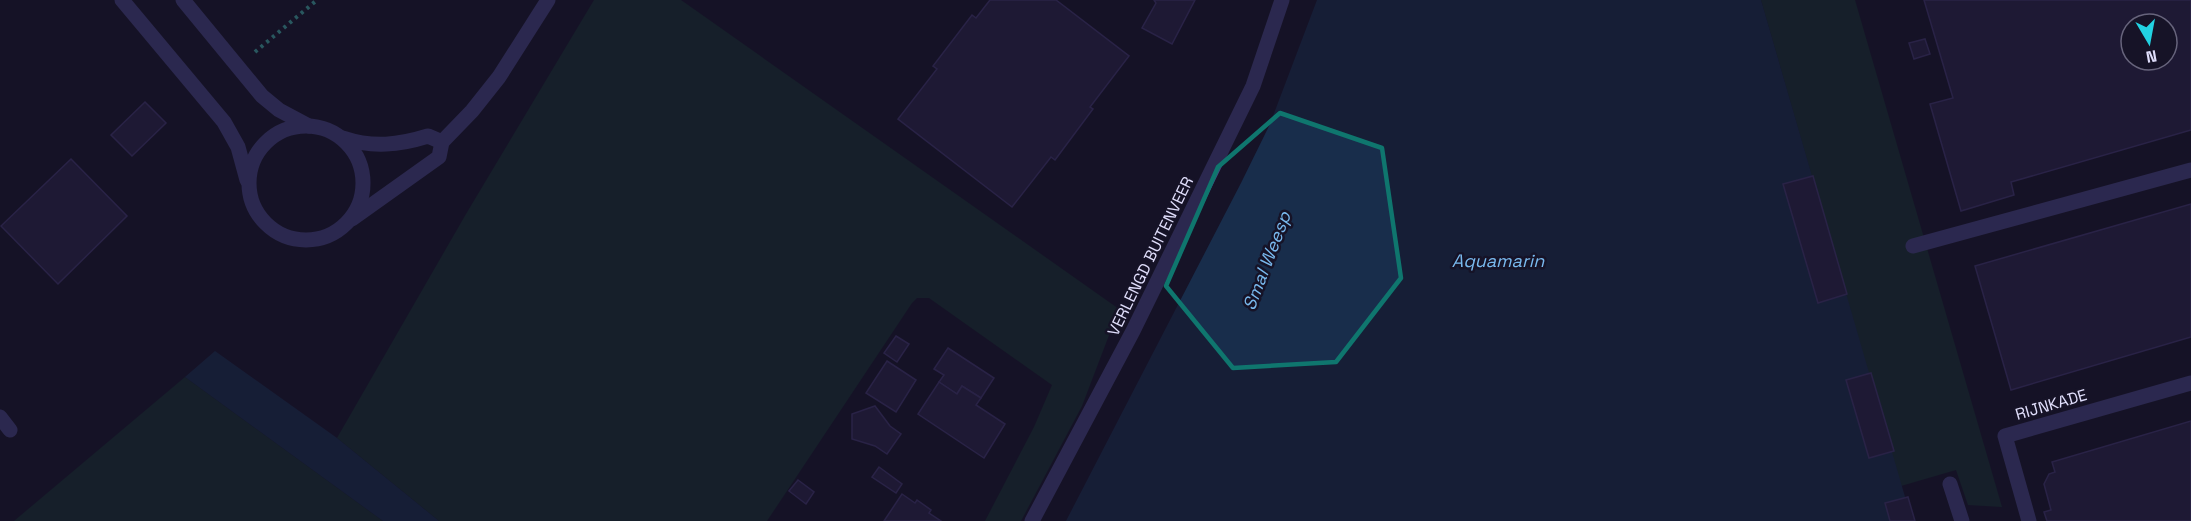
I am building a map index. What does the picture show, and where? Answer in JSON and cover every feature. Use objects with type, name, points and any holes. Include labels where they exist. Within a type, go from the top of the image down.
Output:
[{"type":"street","points":[[122,0],[224,122],[238,147],[252,204],[260,218],[272,230],[286,237],[302,240],[318,239],[333,233],[439,157],[441,142],[472,111],[499,77],[548,0]]},
{"type":"street","points":[[183,0],[262,96],[279,110],[309,126],[325,129],[357,143],[403,144],[428,136],[441,142]]},
{"type":"street","name":"VERLENGD BUITENVEER","points":[[1032,521],[1133,332],[1253,86],[1282,0]]},
{"type":"street","points":[[248,188],[249,171],[255,156],[265,143],[278,133],[309,126]]},
{"type":"street","points":[[340,137],[351,148],[359,163],[363,178],[362,195],[356,210],[346,223]]},
{"type":"street","points":[[1914,246],[2191,170]]},
{"type":"street","name":"RIJNKADE","points":[[2030,521],[2005,436],[2191,383]]},
{"type":"street","points":[[0,417],[10,430]]},
{"type":"street","points":[[1950,484],[1962,521]]},
{"type":"highlighted area","points":[[1280,113],[1382,148],[1401,278],[1336,362],[1233,368],[1166,286],[1218,167]]},
{"type":"green space","points":[[594,0],[681,0],[1119,309],[1082,406],[1021,521],[985,521],[1034,427],[1052,385],[929,298],[917,298],[912,303],[767,521],[439,521],[337,438],[466,214]]},
{"type":"green space","points":[[1761,0],[1855,0],[2002,507],[1968,505],[1956,470],[1901,486]]},
{"type":"green space","points":[[185,377],[383,521],[14,521]]},
{"type":"water","name":"Aquamarin","points":[[1317,0],[1761,0],[1912,521],[1066,521],[1270,124]]},
{"type":"water","points":[[215,351],[337,438],[439,521],[383,521],[185,377]]},
{"type":"building","points":[[990,0],[1056,0],[1129,56],[1090,107],[1093,109],[1055,160],[1051,157],[1012,207],[898,119],[937,69],[933,66],[972,15],[976,18]]},
{"type":"building","points":[[1154,0],[1195,0],[1172,44],[1142,28],[1156,3]]},
{"type":"building","points":[[1924,0],[2191,0],[2191,130],[2011,182],[2014,195],[1961,211],[1930,104],[1953,98]]},
{"type":"building","points":[[1925,39],[1930,54],[1914,59],[1909,43]]},
{"type":"building","points":[[145,102],[166,123],[132,156],[111,135]]},
{"type":"building","points":[[71,159],[127,216],[58,284],[1,226]]},
{"type":"building","points":[[1813,176],[1847,294],[1818,303],[1783,184]]},
{"type":"building","points":[[2191,204],[2191,337],[2011,390],[1975,266]]},
{"type":"building","points":[[896,336],[909,344],[897,362],[884,353]]},
{"type":"building","points":[[948,348],[994,378],[981,398],[962,386],[957,394],[939,382],[944,375],[934,369]]},
{"type":"building","points":[[887,361],[916,380],[896,412],[866,393]]},
{"type":"building","points":[[1871,373],[1894,451],[1869,458],[1846,380]]},
{"type":"building","points":[[939,382],[957,394],[962,386],[981,398],[976,405],[1005,424],[984,458],[918,414]]},
{"type":"building","points":[[875,406],[890,426],[901,434],[887,454],[875,446],[852,439],[852,414]]},
{"type":"building","points":[[2191,421],[2191,521],[2047,521],[2044,512],[2051,510],[2044,484],[2049,474],[2055,472],[2052,462]]},
{"type":"building","points":[[879,467],[902,484],[896,493],[872,477]]},
{"type":"building","points":[[798,480],[814,492],[806,504],[789,491]]},
{"type":"building","points":[[902,494],[915,503],[917,500],[931,510],[929,513],[941,521],[884,521]]},
{"type":"building","points":[[1908,497],[1915,521],[1890,521],[1885,503]]},
{"type":"water label","name":"Smal Weesp","points":[[1267,261]]}]
